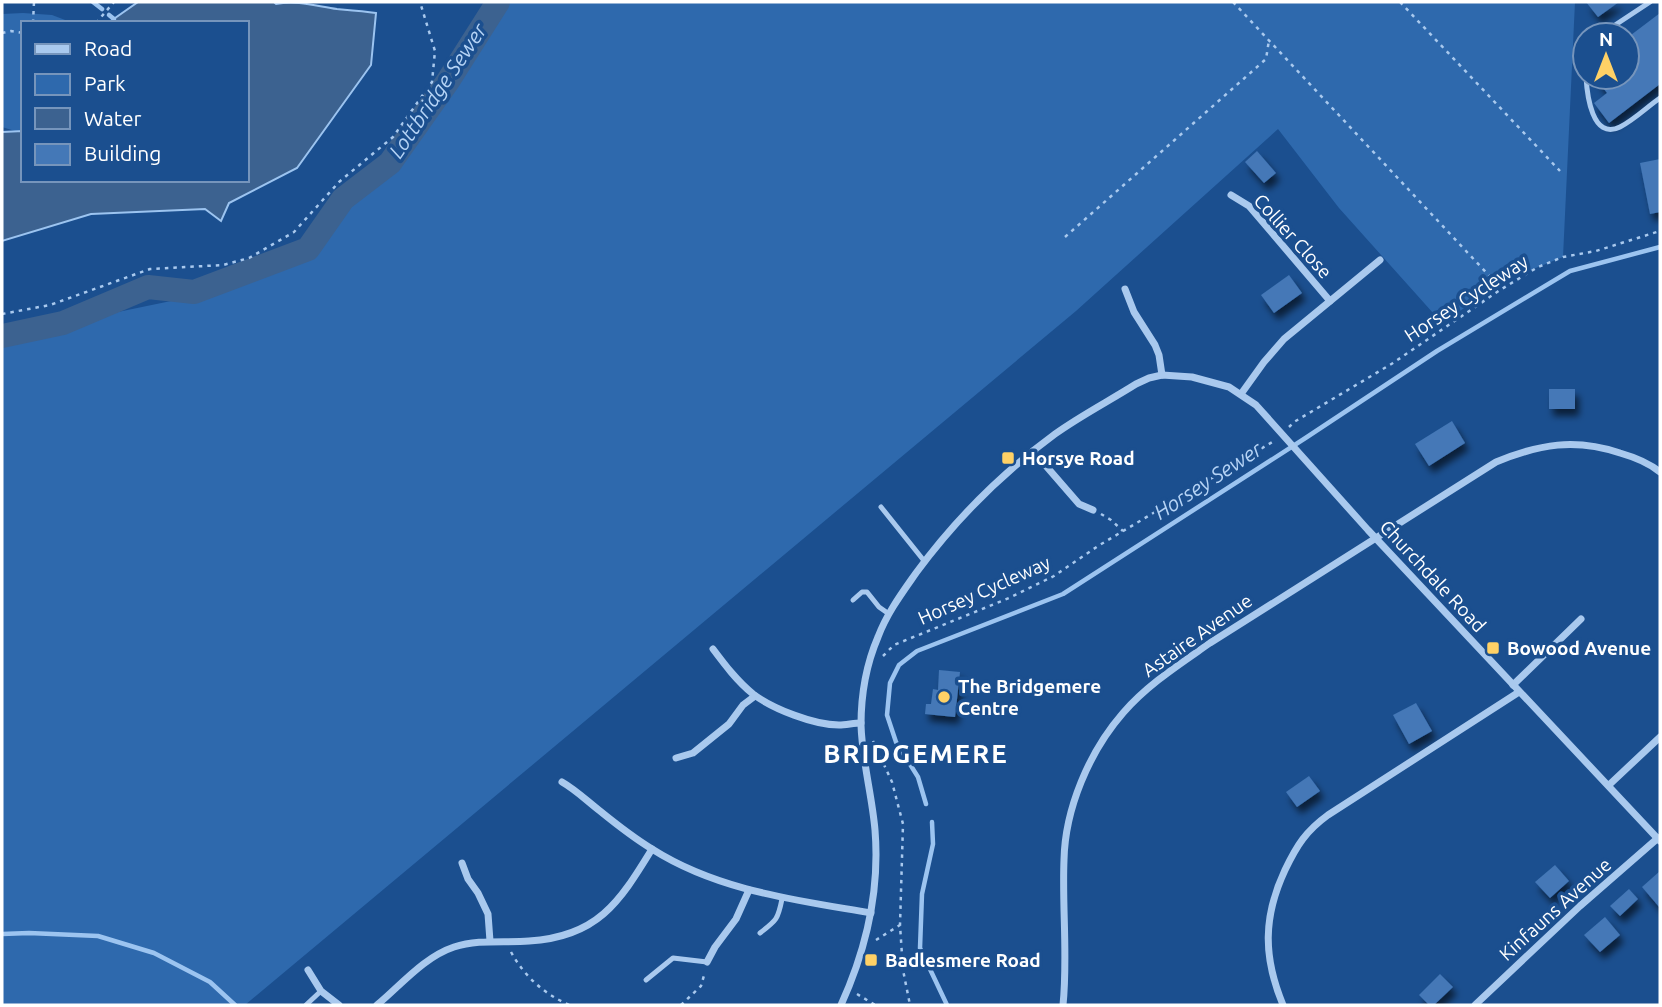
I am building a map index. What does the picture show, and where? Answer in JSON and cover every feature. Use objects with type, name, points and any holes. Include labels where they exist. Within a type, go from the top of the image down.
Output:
[{"type":"street","name":"Collier Close","points":[[1231,195],[1249,206],[1330,301]]},
{"type":"street","points":[[1241,394],[1273,350],[1380,260]]},
{"type":"street","points":[[841,1005],[862,949],[875,888],[875,830],[863,757],[861,723],[863,687],[878,636],[898,598],[953,527],[1017,463],[1057,433],[1136,384],[1162,375],[1155,345],[1134,312],[1125,289]]},
{"type":"street","name":"Churchdale Road","points":[[1162,375],[1215,382],[1229,387],[1256,405],[1375,537],[1659,839]]},
{"type":"street","name":"Astaire Avenue","points":[[1063,1005],[1066,828],[1074,799],[1101,744],[1122,714],[1149,688],[1178,665],[1496,462],[1523,451],[1577,443],[1633,457],[1660,472]]},
{"type":"street","points":[[1033,451],[1079,503],[1093,510]]},
{"type":"street","points":[[1513,685],[1581,619]]},
{"type":"street","points":[[713,649],[730,671],[755,695],[781,709],[822,723],[861,723]]},
{"type":"street","points":[[1283,1005],[1271,968],[1268,922],[1273,900],[1297,845],[1319,821],[1519,692]]},
{"type":"street","points":[[676,758],[693,753],[729,724],[743,705],[755,695]]},
{"type":"street","points":[[1609,785],[1660,737]]},
{"type":"street","points":[[562,782],[575,789],[598,810],[652,849],[697,872],[782,899],[871,913]]},
{"type":"street","name":"Kinfauns Avenue","points":[[1475,1005],[1570,915],[1659,839]]},
{"type":"street","points":[[377,1005],[440,953],[473,942],[530,941],[577,932],[610,909],[635,877],[652,849]]},
{"type":"street","points":[[462,863],[488,914],[490,941]]},
{"type":"street","points":[[707,962],[736,919],[749,890]]},
{"type":"street","points":[[308,970],[321,991],[339,1005]]},
{"type":"lane","points":[[1621,21],[1650,2]]},
{"type":"lane","points":[[1588,91],[1593,117],[1611,130],[1622,126],[1660,98]]},
{"type":"lane","points":[[881,507],[925,562]]},
{"type":"lane","points":[[853,600],[862,592],[867,592],[879,607],[889,614]]},
{"type":"lane","points":[[761,933],[776,921],[782,899]]},
{"type":"lane","points":[[646,980],[673,958],[707,962]]},
{"type":"lane","points":[[306,1005],[321,991]]},
{"type":"path","points":[[33,21],[34,2]]},
{"type":"path","points":[[98,21],[114,2]]},
{"type":"path","points":[[2,314],[50,305],[150,269],[223,265],[249,258],[294,232],[339,182],[393,137],[432,82],[435,51],[420,2]]},
{"type":"path","points":[[1233,2],[1496,283]]},
{"type":"path","points":[[1400,2],[1560,171]]},
{"type":"path","points":[[2,33],[21,33]]},
{"type":"path","points":[[1065,237],[1266,59],[1269,40]]},
{"type":"path","name":"Horsey Cycleway","points":[[880,662],[883,655],[894,645],[1025,591],[1054,576],[1123,531],[1285,436],[1294,422],[1393,363],[1538,267],[1563,257],[1596,251],[1660,230]]},
{"type":"path","points":[[1093,510],[1111,520],[1123,531]]},
{"type":"path","points":[[872,730],[874,743],[892,782],[903,824],[900,926],[903,970],[910,1005]]},
{"type":"path","points":[[862,949],[900,926]]},
{"type":"path","points":[[509,942],[511,953],[529,979],[544,992],[569,1005]]},
{"type":"path","points":[[681,1005],[701,986],[707,962]]},
{"type":"path","points":[[848,990],[875,1005]]},
{"type":"green space","points":[[498,2],[1575,2],[1574,21],[1571,21],[1571,87],[1563,257],[1506,280],[1442,323],[1339,208],[1278,129],[1076,311],[245,1005],[2,1005],[2,336],[171,301],[308,249],[343,199],[390,163],[448,81]]},
{"type":"green space","points":[[2,14],[52,15],[68,21],[21,21],[21,131],[2,127]]},
{"type":"water","points":[[138,2],[274,2],[376,13],[371,65],[297,168],[229,203],[221,221],[205,209],[91,214],[2,241],[2,132],[21,131],[21,182],[248,182],[248,21],[111,21]]},
{"type":"building","points":[[1586,2],[1619,2],[1598,17]]},
{"type":"building","points":[[1660,13],[1660,84],[1609,123],[1594,103],[1607,93],[1606,91],[1641,91],[1641,27]]},
{"type":"building","points":[[1257,151],[1276,173],[1264,183],[1245,162]]},
{"type":"building","points":[[1660,159],[1660,212],[1650,214],[1640,163]]},
{"type":"building","points":[[1289,275],[1302,293],[1274,313],[1261,295]]},
{"type":"building","points":[[1549,389],[1575,389],[1575,409],[1549,409]]},
{"type":"building","points":[[1452,421],[1465,443],[1429,466],[1415,444]]},
{"type":"building","name":"The Bridgemere Centre","points":[[939,670],[960,672],[955,717],[925,714],[926,704],[931,704],[933,689],[938,690]]},
{"type":"building","points":[[1416,703],[1432,731],[1409,744],[1393,715]]},
{"type":"building","points":[[1309,776],[1320,791],[1297,807],[1286,792]]},
{"type":"building","points":[[1555,865],[1569,881],[1550,898],[1535,882]]},
{"type":"building","points":[[1660,871],[1660,908],[1642,887]]},
{"type":"building","points":[[1629,889],[1638,899],[1620,916],[1610,906]]},
{"type":"building","points":[[1605,917],[1620,935],[1600,952],[1584,935]]},
{"type":"building","points":[[1440,974],[1453,987],[1434,1005],[1429,1005],[1419,995]]},
{"type":"waterway","points":[[93,2],[102,9]]},
{"type":"waterway","name":"Lottbridge Sewer","points":[[2,336],[63,323],[148,287],[194,292],[308,249],[343,199],[390,163],[448,81],[498,2]]},
{"type":"waterway","points":[[109,15],[114,19]]},
{"type":"waterway","name":"Horsey Sewer","points":[[926,804],[918,777],[896,742],[887,715],[890,683],[899,665],[917,651],[1063,594],[1437,351],[1570,271],[1660,247]]},
{"type":"waterway","name":"Horsey Sewer","points":[[932,822],[933,844],[922,894],[920,948],[947,1005]]},
{"type":"waterway","points":[[2,934],[98,936],[154,953],[210,982],[235,1005]]},
{"type":"place","name":"Horsye Road","points":[[1008,458]]},
{"type":"place","name":"Bowood Avenue","points":[[1493,648]]},
{"type":"place","name":"The Bridgemere Centre","points":[[944,697]]},
{"type":"place","name":"Badlesmere Road","points":[[871,960]]},
{"type":"district","name":"BRIDGEMERE","points":[[916,754]]}]
